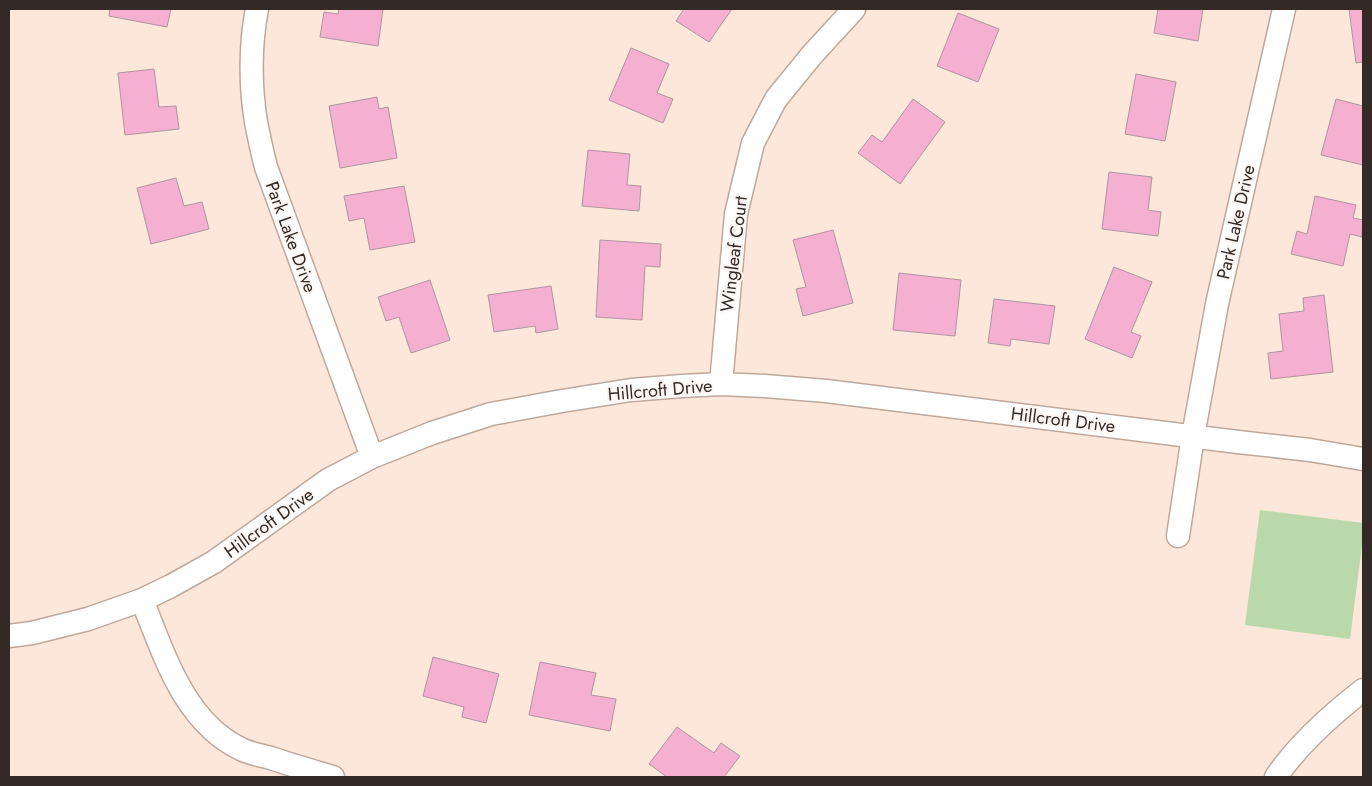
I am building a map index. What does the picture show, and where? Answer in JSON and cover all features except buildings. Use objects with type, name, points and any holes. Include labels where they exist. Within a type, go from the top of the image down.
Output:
[{"type":"street","name":"Park Lake Drive","points":[[257,9],[251,70],[256,120],[266,167],[372,457]]},
{"type":"street","name":"Wingleaf Court","points":[[721,384],[736,214],[754,143],[776,99],[811,56],[854,9]]},
{"type":"street","name":"Park Lake Drive","points":[[1178,536],[1193,436],[1217,304],[1284,9]]},
{"type":"street","name":"Hillcroft Drive","points":[[9,636],[88,619],[142,600],[214,562],[328,480],[372,457],[432,433],[490,414],[631,390],[721,384],[765,386],[1310,450],[1363,459]]},
{"type":"street","points":[[142,600],[178,684],[198,716],[221,738],[242,750],[333,777]]},
{"type":"street","points":[[1276,777],[1317,729],[1363,690]]},
{"type":"green space","points":[[1260,510],[1363,523],[1363,538],[1350,639],[1245,625]]}]
